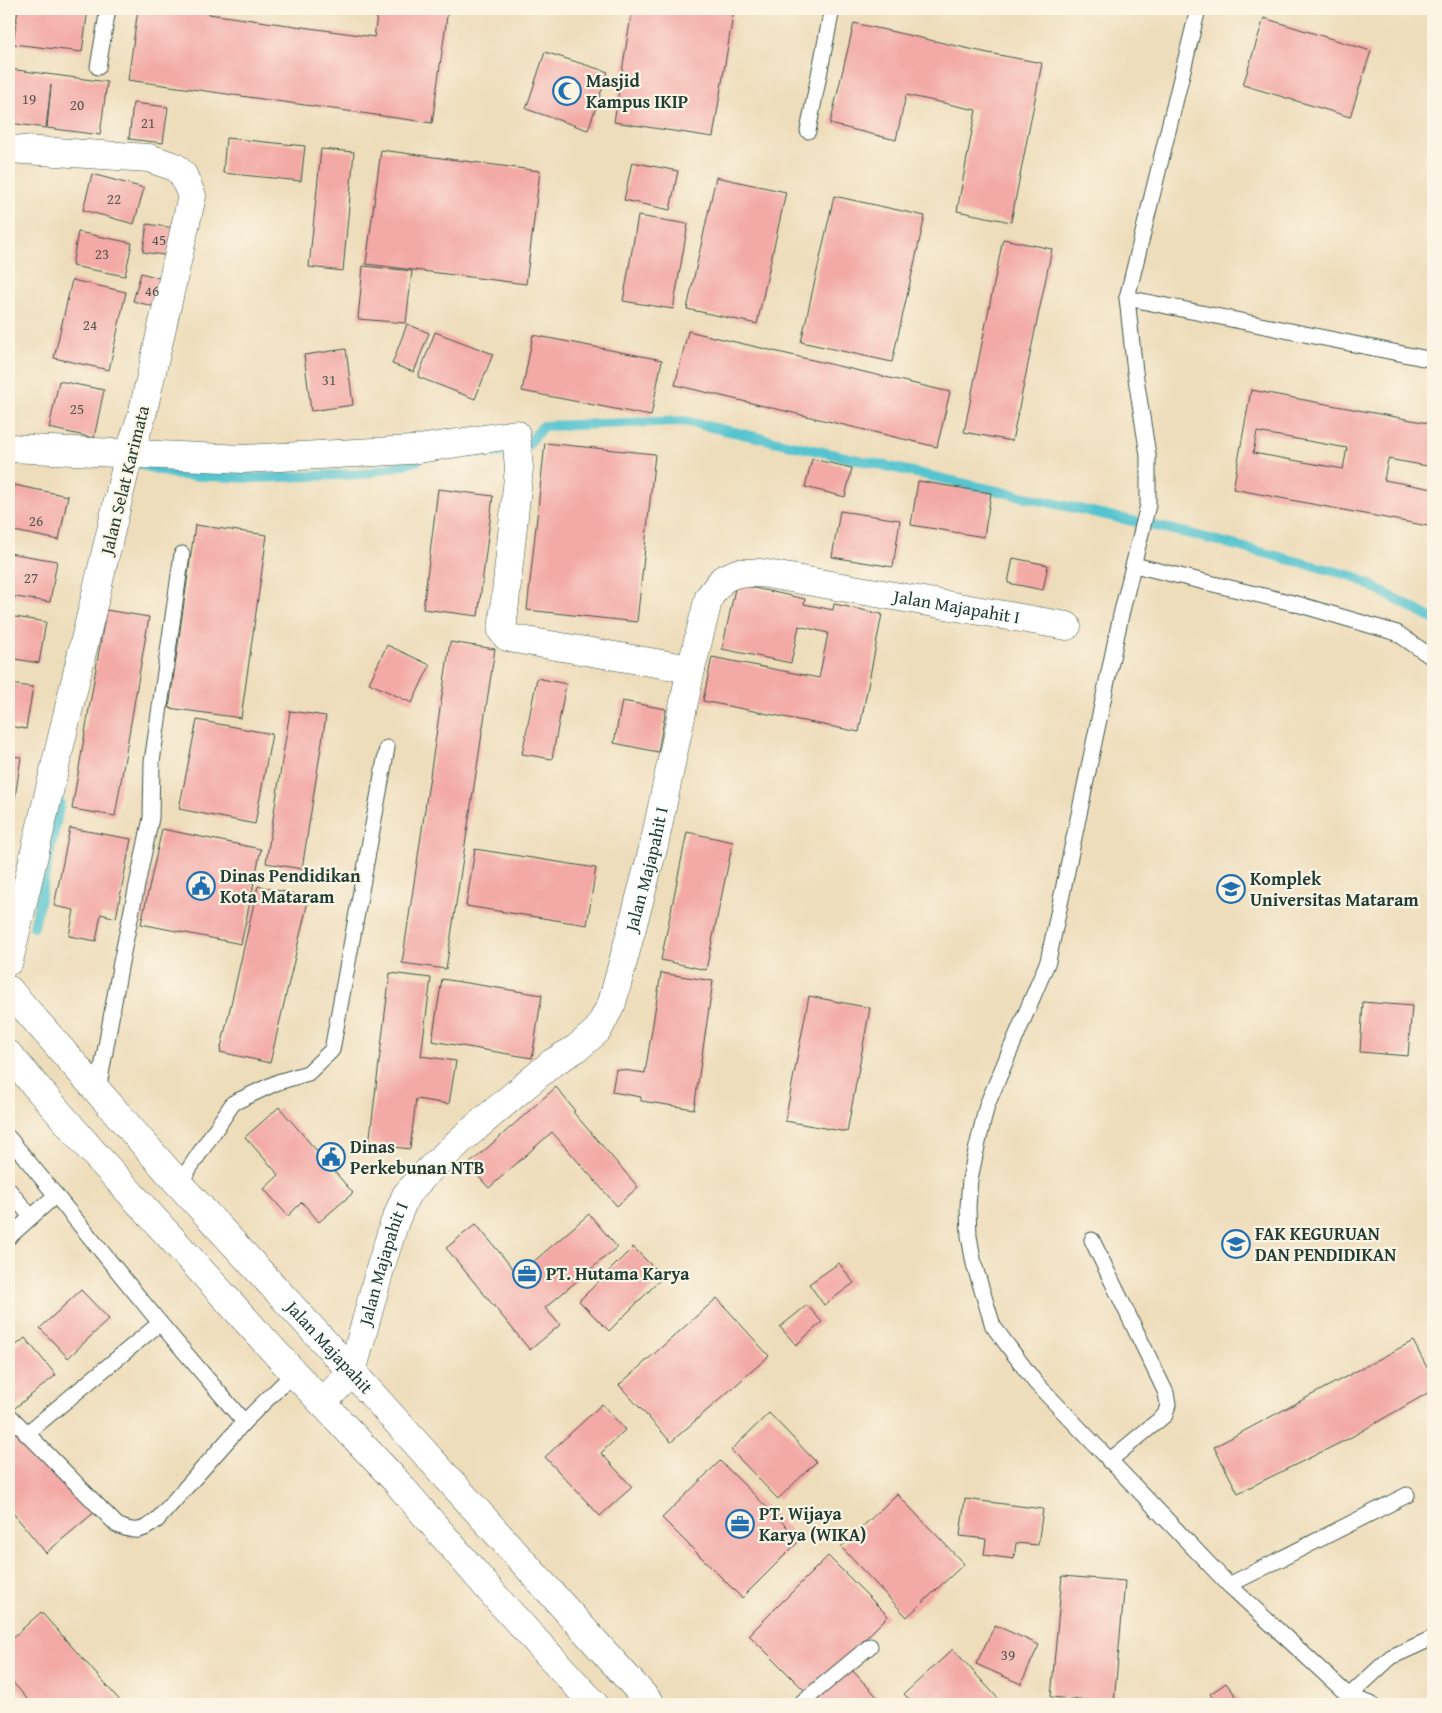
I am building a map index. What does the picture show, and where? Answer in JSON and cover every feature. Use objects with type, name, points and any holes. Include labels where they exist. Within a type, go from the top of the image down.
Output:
[{"type":"street","name":"Jalan Selat Karimata","points":[[9,149],[149,158],[175,167],[183,175],[192,196],[142,414],[130,454],[9,961]]},
{"type":"street","points":[[9,448],[244,459],[412,450],[516,434],[518,457],[502,631],[507,637],[691,669]]},
{"type":"street","name":"Jalan Majapahit I","points":[[322,1403],[352,1372],[380,1269],[394,1224],[406,1195],[462,1139],[552,1063],[577,1048],[598,1030],[612,1003],[654,845],[691,669],[709,597],[722,579],[737,573],[761,572],[1067,626]]},
{"type":"street","name":"Jalan Majapahit","points":[[9,990],[179,1184],[352,1372],[650,1704]]},
{"type":"street","points":[[9,1056],[92,1151],[294,1373],[396,1481],[501,1603],[594,1704]]},
{"type":"lane","points":[[98,67],[108,9]]},
{"type":"lane","points":[[808,132],[832,9]]},
{"type":"lane","points":[[1198,9],[1127,298],[1135,372],[1148,455],[1148,505],[1141,540],[1121,615],[1048,961],[987,1105],[970,1179],[968,1207],[969,1236],[974,1264],[993,1326],[1035,1382],[1229,1585],[1349,1696],[1371,1704]]},
{"type":"lane","points":[[1127,298],[1433,360]]},
{"type":"lane","points":[[98,1091],[121,962],[152,818],[152,762],[182,554]]},
{"type":"lane","points":[[1134,565],[1297,604],[1397,634],[1433,658]]},
{"type":"lane","points":[[179,1184],[232,1103],[278,1082],[308,1073],[332,1050],[387,748]]},
{"type":"lane","points":[[9,1138],[160,1323],[244,1422]]},
{"type":"lane","points":[[9,1190],[31,1217]]},
{"type":"lane","points":[[9,1237],[56,1195]]},
{"type":"lane","points":[[1092,1240],[1166,1393],[1168,1405],[1165,1415],[1110,1461]]},
{"type":"lane","points":[[26,1434],[160,1323]]},
{"type":"lane","points":[[9,1415],[117,1525],[130,1531],[146,1529],[157,1520],[244,1422],[294,1373]]},
{"type":"lane","points":[[1229,1585],[1407,1495]]},
{"type":"lane","points":[[1349,1696],[1391,1658],[1433,1638]]},
{"type":"lane","points":[[800,1704],[870,1646]]},
{"type":"building","points":[[18,9],[88,9],[82,52],[13,44]]},
{"type":"building","points":[[138,9],[210,9],[209,14],[374,37],[378,9],[448,9],[432,123],[128,80]]},
{"type":"building","points":[[632,9],[734,9],[713,137],[614,122]]},
{"type":"building","points":[[1264,18],[1371,51],[1350,117],[1243,85]]},
{"type":"building","points":[[854,23],[1042,63],[1011,222],[957,211],[976,110],[906,95],[896,140],[830,124]]},
{"type":"building","name":"Masjid Kampus IKIP","points":[[545,52],[608,72],[588,130],[526,109]]},
{"type":"building","points":[[9,69],[107,82],[100,135],[47,128],[51,85],[46,128],[9,123]]},
{"type":"building","points":[[133,103],[168,107],[163,143],[129,139]]},
{"type":"building","points":[[226,138],[305,146],[301,181],[223,173]]},
{"type":"building","points":[[321,149],[354,152],[343,271],[309,267]]},
{"type":"building","points":[[381,150],[540,171],[526,284],[366,264]]},
{"type":"building","points":[[632,162],[678,171],[670,210],[624,200]]},
{"type":"building","points":[[92,174],[144,188],[134,224],[83,210]]},
{"type":"building","points":[[716,177],[786,192],[757,324],[687,309]]},
{"type":"building","points":[[834,196],[925,216],[892,362],[801,342]]},
{"type":"building","points":[[638,216],[688,224],[673,309],[623,301]]},
{"type":"building","points":[[147,224],[175,228],[170,256],[143,252]]},
{"type":"building","points":[[78,232],[132,243],[125,276],[72,266]]},
{"type":"building","points":[[1003,239],[1052,249],[1012,441],[964,432]]},
{"type":"building","points":[[363,266],[412,271],[406,323],[358,319]]},
{"type":"building","points":[[141,273],[170,281],[163,309],[133,301]]},
{"type":"building","points":[[72,280],[126,292],[109,370],[54,358]]},
{"type":"building","points":[[407,324],[429,333],[414,372],[392,364]]},
{"type":"building","points":[[688,331],[950,392],[937,447],[675,385]]},
{"type":"building","points":[[435,332],[493,354],[475,399],[418,377]]},
{"type":"building","points":[[533,335],[662,360],[651,416],[522,391]]},
{"type":"building","points":[[346,349],[353,405],[311,411],[304,355]]},
{"type":"building","points":[[59,381],[104,390],[94,438],[49,428]]},
{"type":"building","points":[[1251,390],[1433,424],[1433,467],[1388,459],[1384,480],[1433,489],[1433,527],[1233,489]],"holes":[[[1257,432],[1347,448],[1343,469],[1253,453]]]},
{"type":"building","points":[[545,443],[655,454],[637,622],[527,610]]},
{"type":"building","points":[[812,459],[852,468],[845,497],[805,487]]},
{"type":"building","points":[[918,481],[991,493],[984,537],[911,525]]},
{"type":"building","points":[[14,485],[68,496],[59,540],[9,530],[9,513]]},
{"type":"building","points":[[438,489],[493,496],[478,616],[423,609]]},
{"type":"building","points":[[840,511],[900,520],[893,567],[832,557]]},
{"type":"building","points":[[195,525],[267,535],[241,718],[169,708]]},
{"type":"building","points":[[9,553],[57,561],[50,602],[9,596]]},
{"type":"building","points":[[1013,558],[1048,565],[1043,590],[1008,583]]},
{"type":"building","points":[[736,584],[805,599],[804,604],[833,610],[834,604],[882,614],[859,732],[703,701],[712,657],[819,678],[828,633],[799,626],[791,663],[722,649]]},
{"type":"building","points":[[106,610],[149,617],[115,816],[72,809]]},
{"type":"building","points":[[9,616],[46,622],[39,663],[9,658]]},
{"type":"building","points":[[450,642],[495,649],[446,969],[402,963]]},
{"type":"building","points":[[387,645],[430,665],[412,703],[369,683]]},
{"type":"building","points":[[537,678],[566,684],[552,759],[522,754]]},
{"type":"building","points":[[9,684],[33,687],[26,729],[9,726]]},
{"type":"building","points":[[622,701],[666,709],[658,752],[614,743]]},
{"type":"building","points":[[290,711],[326,716],[302,869],[266,863]]},
{"type":"building","points":[[197,720],[272,734],[255,824],[179,809]]},
{"type":"building","points":[[9,756],[21,757],[15,798],[9,797]]},
{"type":"building","points":[[70,828],[131,839],[116,918],[101,914],[96,941],[69,936],[74,910],[54,906]]},
{"type":"building","name":"Dinas Pendidikan Kota Mataram","points":[[162,829],[261,849],[241,944],[141,924]]},
{"type":"building","points":[[687,832],[733,842],[706,970],[661,960]]},
{"type":"building","points":[[475,849],[596,868],[587,925],[466,906]]},
{"type":"building","points":[[258,886],[309,897],[270,1063],[220,1052]]},
{"type":"building","points":[[390,973],[431,978],[421,1056],[456,1061],[449,1104],[416,1099],[410,1149],[369,1144]]},
{"type":"building","points":[[661,973],[713,981],[694,1109],[641,1101],[641,1097],[612,1092],[616,1069],[645,1073]]},
{"type":"building","points":[[442,979],[542,995],[532,1058],[432,1041]]},
{"type":"building","points":[[809,996],[870,1008],[847,1132],[785,1121]]},
{"type":"building","points":[[1363,1002],[1412,1006],[1408,1056],[1360,1052]]},
{"type":"building","points":[[556,1087],[575,1111],[573,1112],[638,1187],[617,1206],[552,1132],[489,1188],[468,1165]]},
{"type":"building","points":[[279,1107],[353,1193],[319,1222],[302,1202],[288,1216],[264,1189],[279,1175],[245,1137]]},
{"type":"building","points":[[589,1214],[617,1247],[545,1308],[560,1325],[530,1350],[446,1248],[476,1224],[518,1275]]},
{"type":"building","points":[[633,1247],[663,1277],[609,1331],[579,1301]]},
{"type":"building","points":[[839,1263],[854,1283],[824,1305],[809,1284]]},
{"type":"building","points":[[81,1290],[109,1319],[68,1358],[40,1328]]},
{"type":"building","points":[[717,1298],[769,1356],[671,1442],[619,1385]]},
{"type":"building","points":[[807,1305],[822,1322],[796,1345],[780,1327]]},
{"type":"building","points":[[25,1338],[56,1375],[10,1412],[9,1351]]},
{"type":"building","points":[[1413,1341],[1433,1379],[1433,1390],[1348,1439],[1238,1493],[1214,1447]]},
{"type":"building","points":[[602,1404],[625,1430],[601,1453],[632,1487],[600,1516],[545,1457]]},
{"type":"building","points":[[769,1413],[816,1462],[778,1499],[731,1450]]},
{"type":"building","points":[[9,1422],[97,1510],[46,1553],[9,1508]]},
{"type":"building","points":[[720,1461],[800,1540],[742,1598],[662,1518]]},
{"type":"building","points":[[897,1494],[964,1564],[907,1617],[841,1547]]},
{"type":"building","points":[[965,1499],[1043,1509],[1038,1545],[1016,1543],[1014,1559],[984,1555],[986,1539],[960,1536]]},
{"type":"building","points":[[828,1556],[888,1616],[809,1695],[749,1635]]},
{"type":"building","points":[[1062,1576],[1125,1581],[1114,1703],[1051,1697]]},
{"type":"building","points":[[41,1612],[123,1704],[32,1704],[9,1678],[9,1641]]},
{"type":"building","points":[[995,1625],[1039,1645],[1021,1684],[976,1664]]},
{"type":"building","points":[[953,1649],[1003,1704],[914,1704],[904,1694]]},
{"type":"building","points":[[849,1667],[884,1704],[814,1704],[811,1701]]},
{"type":"building","points":[[1226,1683],[1242,1704],[1217,1704],[1210,1694]]},
{"type":"building","points":[[1023,1699],[1056,1703],[1056,1704],[1022,1704]]},
{"type":"waterway","points":[[470,453],[521,453],[543,426],[684,421],[1191,534],[1353,576],[1433,619]]},
{"type":"waterway","points":[[142,465],[178,475],[255,478],[364,474],[417,461]]},
{"type":"waterway","points":[[34,927],[60,803]]},
{"type":"place","name":"Masjid Kampus IKIP","points":[[567,91]]},
{"type":"place","name":"Dinas Pendidikan Kota Mataram","points":[[201,886]]},
{"type":"place","name":"Komplek Universitas Mataram","points":[[1231,889]]},
{"type":"place","name":"Dinas Perkebunan NTB","points":[[331,1157]]},
{"type":"place","name":"FAK KEGURUAN DAN PENDIDIKAN","points":[[1236,1244]]},
{"type":"place","name":"PT. Hutama Karya","points":[[527,1274]]},
{"type":"place","name":"PT. Wijaya Karya (WIKA)","points":[[740,1524]]}]
